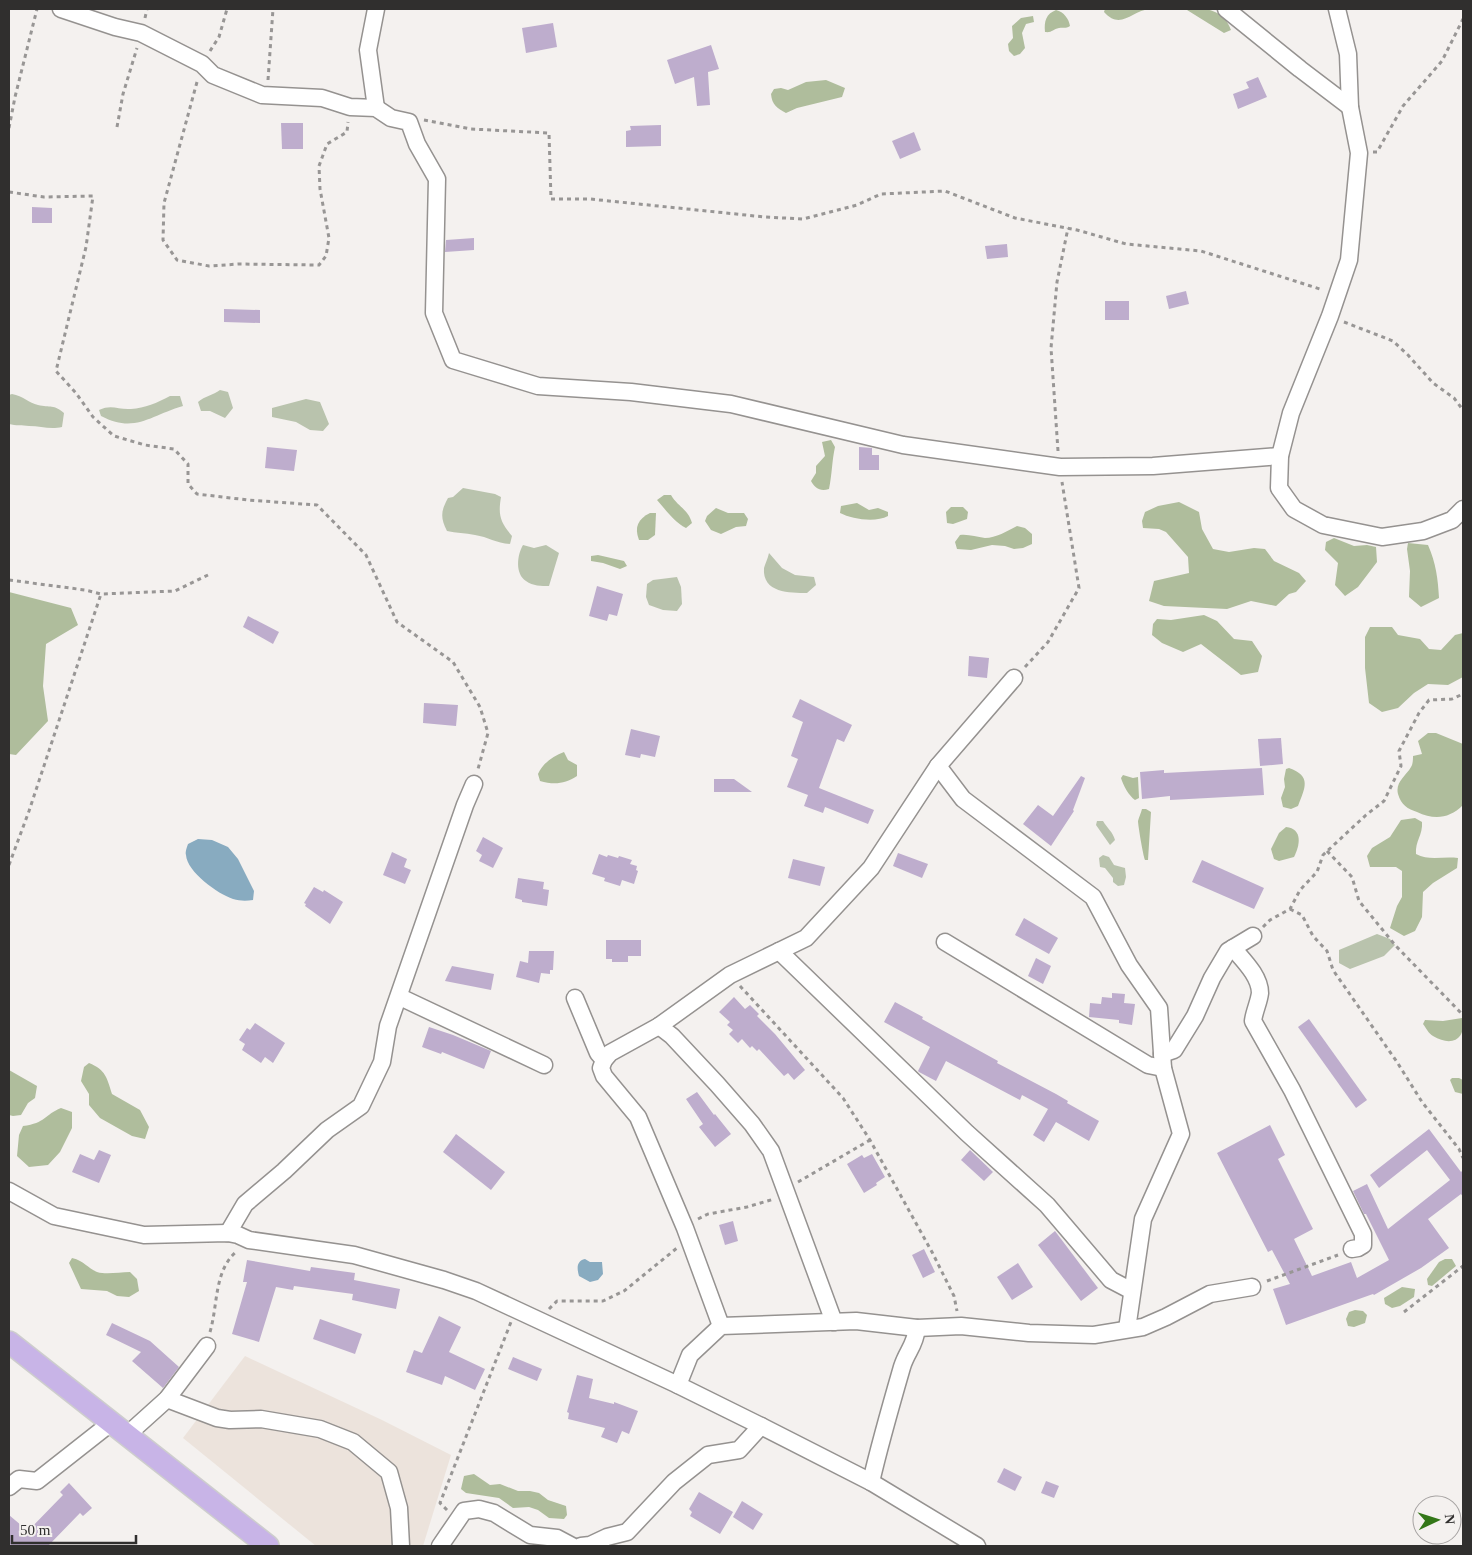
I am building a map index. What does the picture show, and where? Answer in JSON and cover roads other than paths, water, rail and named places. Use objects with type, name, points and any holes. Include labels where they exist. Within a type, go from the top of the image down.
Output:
[{"type":"main road","points":[[9,1342],[268,1546]]},
{"type":"street","points":[[61,9],[115,27],[141,33],[202,64],[213,75],[262,96],[322,98],[350,107],[376,108],[391,118],[408,122],[417,144],[438,179],[434,313],[453,360],[538,386],[631,392],[731,404],[903,446],[1060,467],[1153,466],[1280,456]]},
{"type":"street","points":[[376,9],[368,50],[376,108]]},
{"type":"street","points":[[1226,9],[1350,108]]},
{"type":"street","points":[[1337,9],[1348,54],[1350,108],[1360,154],[1349,260],[1330,316],[1291,413],[1280,456],[1279,488],[1294,509],[1323,525],[1382,537],[1423,531],[1452,520],[1463,509]]},
{"type":"street","points":[[721,1326],[689,1238],[638,1117],[604,1076],[601,1068],[604,1060],[610,1053],[659,1026],[730,975],[806,938],[871,868],[938,766],[1014,678]]},
{"type":"street","points":[[938,766],[963,799],[1093,897],[1129,965],[1159,1008],[1163,1061],[1181,1134],[1143,1219],[1127,1329]]},
{"type":"street","points":[[228,1233],[245,1204],[284,1172],[327,1130],[361,1106],[382,1062],[388,1026],[400,997],[447,856],[474,784]]},
{"type":"street","points":[[945,942],[1148,1065],[1163,1061],[1174,1050],[1195,1016],[1212,978],[1228,951],[1253,936]]},
{"type":"street","points":[[1233,948],[1248,966],[1257,982],[1260,993],[1252,1021],[1292,1090],[1363,1234],[1362,1245],[1352,1250]]},
{"type":"street","points":[[779,951],[967,1132],[1046,1205],[1111,1280],[1132,1291]]},
{"type":"street","points":[[400,997],[544,1065]]},
{"type":"street","points":[[575,998],[598,1053],[604,1060]]},
{"type":"street","points":[[659,1026],[672,1036],[718,1084],[752,1124],[771,1151],[834,1322]]},
{"type":"street","points":[[9,1191],[54,1216],[144,1235],[228,1233],[250,1240],[354,1255],[468,1288],[678,1385],[761,1426],[871,1482],[977,1546]]},
{"type":"street","points":[[678,1385],[690,1355],[721,1326],[856,1321],[917,1328],[961,1326],[1029,1333],[1094,1335],[1143,1327],[1166,1318],[1210,1294],[1252,1286]]},
{"type":"street","points":[[871,1482],[885,1422],[904,1360],[916,1340],[917,1328]]},
{"type":"street","points":[[14,1483],[37,1481],[167,1399],[207,1346]]},
{"type":"street","points":[[167,1399],[217,1418],[261,1420],[320,1429],[353,1442],[389,1472],[399,1508],[401,1546]]},
{"type":"street","points":[[581,1546],[627,1532],[674,1482],[708,1456],[739,1450],[761,1426]]},
{"type":"street","points":[[440,1546],[456,1520],[464,1511],[479,1508],[494,1513],[530,1535],[558,1538],[572,1546]]},
{"type":"water","points":[[198,839],[212,840],[228,847],[238,859],[254,891],[253,900],[233,899],[204,882],[197,875],[188,862],[186,852],[188,844]]},
{"type":"water","points":[[585,1259],[590,1262],[602,1262],[603,1274],[598,1280],[590,1282],[579,1276],[579,1263]]}]
